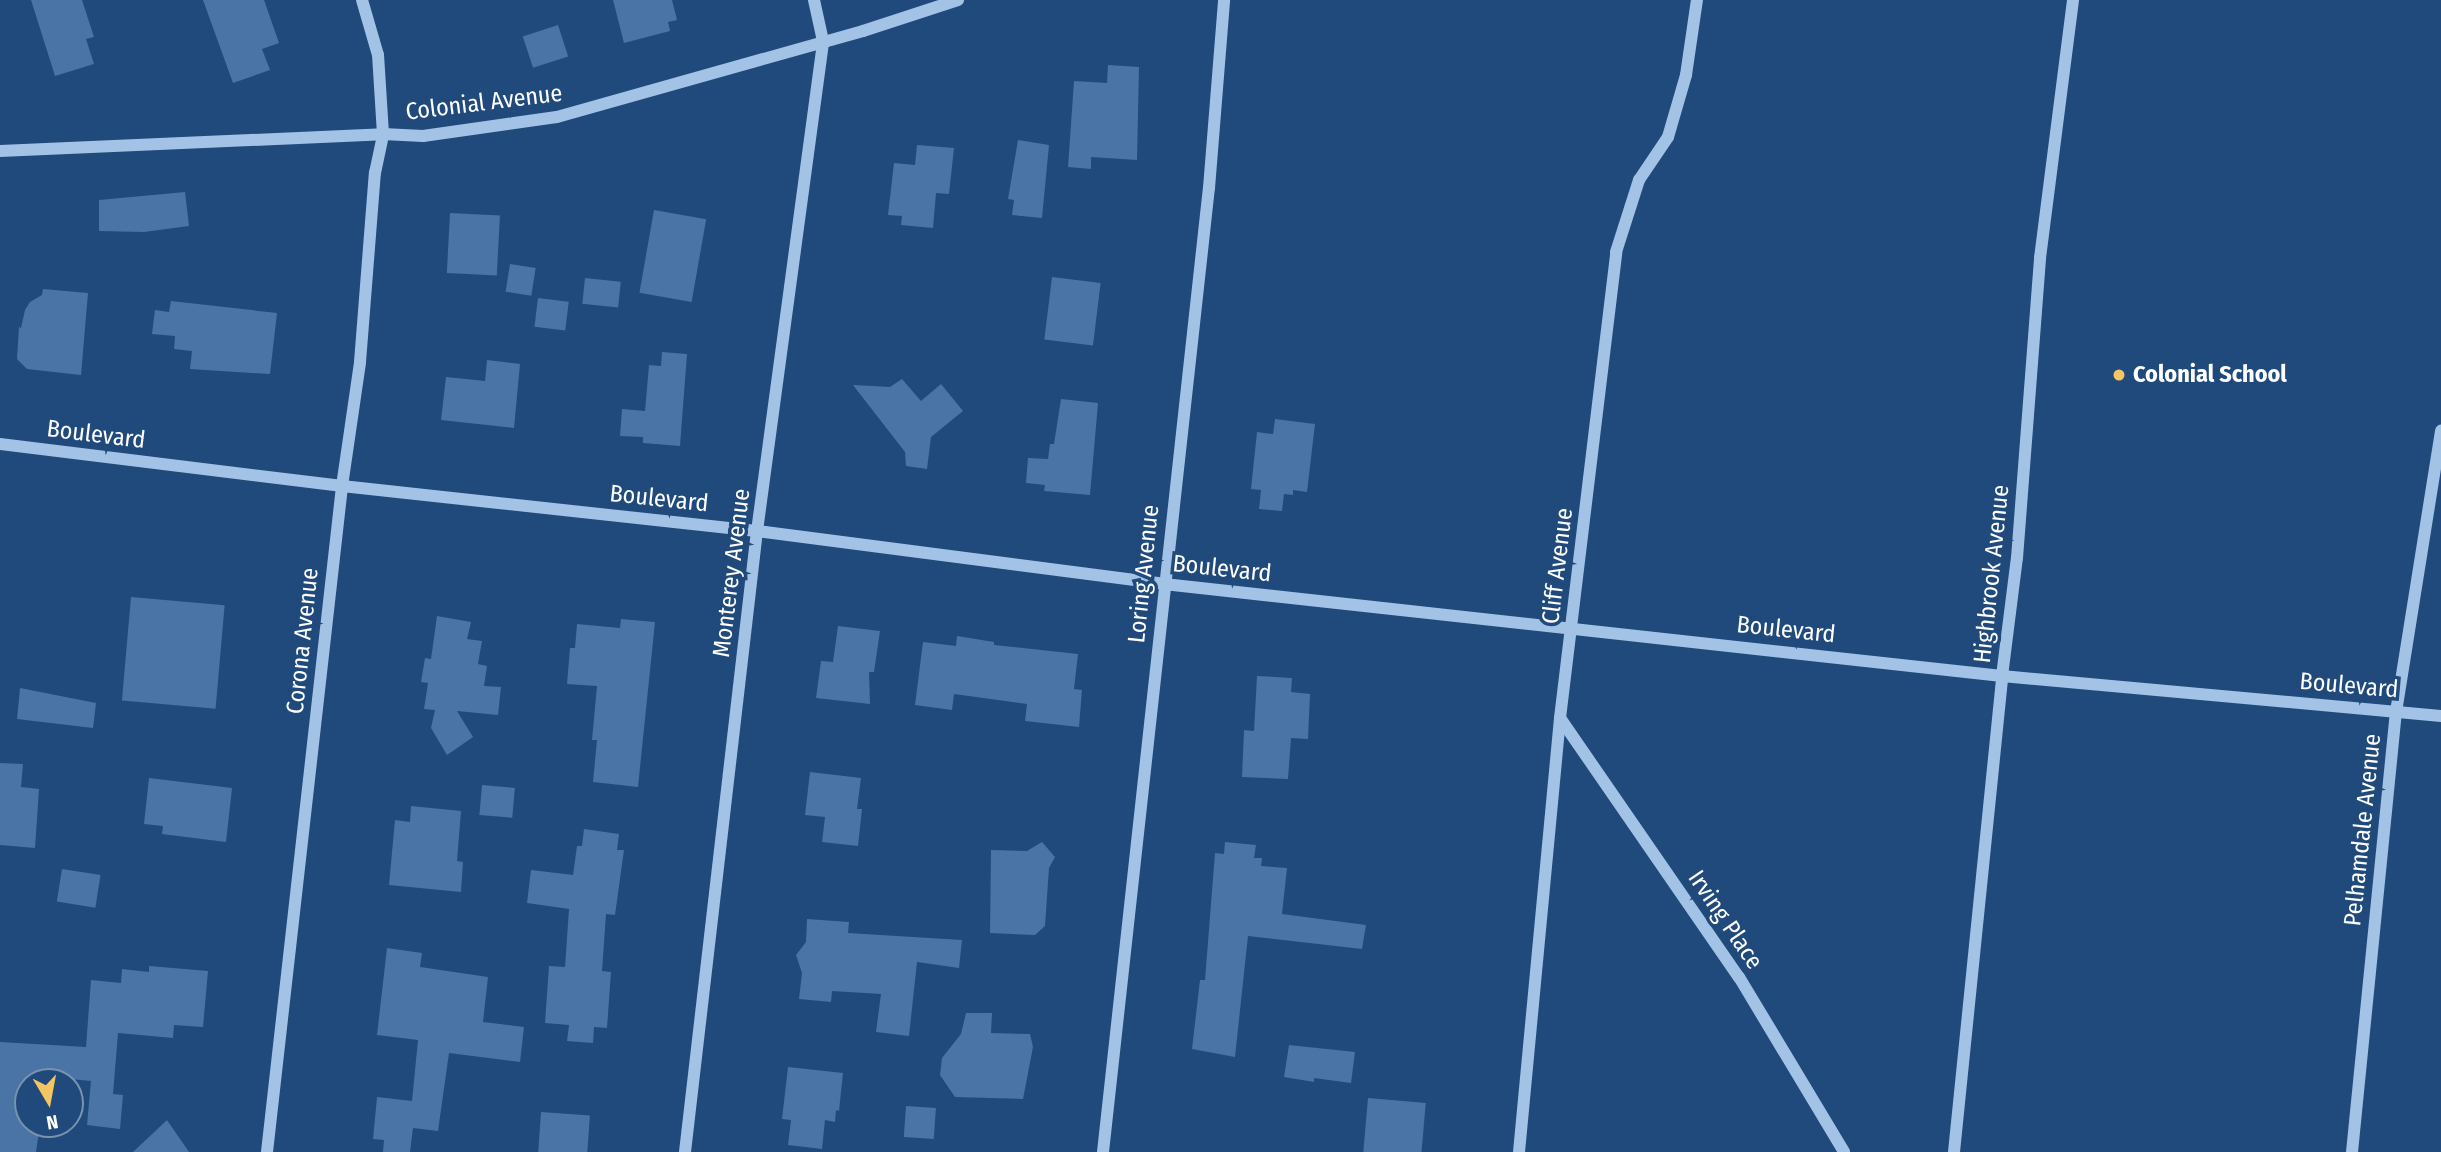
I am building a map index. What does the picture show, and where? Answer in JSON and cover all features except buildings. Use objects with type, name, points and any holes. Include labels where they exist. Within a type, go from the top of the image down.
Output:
[{"type":"street","name":"Corona Avenue","points":[[267,1152],[342,486],[360,362],[375,173],[383,135],[378,55],[362,0]]},
{"type":"street","name":"Monterey Avenue","points":[[685,1152],[757,531],[823,41],[814,0]]},
{"type":"street","name":"Colonial Avenue","points":[[0,151],[383,135],[423,136],[557,117],[863,31],[958,0]]},
{"type":"street","name":"Loring Avenue","points":[[1103,1152],[1207,202],[1224,0]]},
{"type":"street","name":"Cliff Avenue","points":[[1519,1152],[1560,718],[1616,252],[1639,180],[1668,136],[1686,75],[1698,0]]},
{"type":"street","name":"Highbrook Avenue","points":[[1954,1152],[2002,676],[2017,558],[2040,258],[2073,0]]},
{"type":"street","name":"Pelhamdale Avenue","points":[[2352,1152],[2396,712],[2441,431]]},
{"type":"street","name":"Boulevard","points":[[0,444],[342,486],[757,531],[1164,584],[2002,676],[2441,716]]},
{"type":"street","name":"Irving Place","points":[[1560,718],[1739,977],[1844,1152]]},
{"type":"place","name":"Colonial School","points":[[2119,375]]}]
